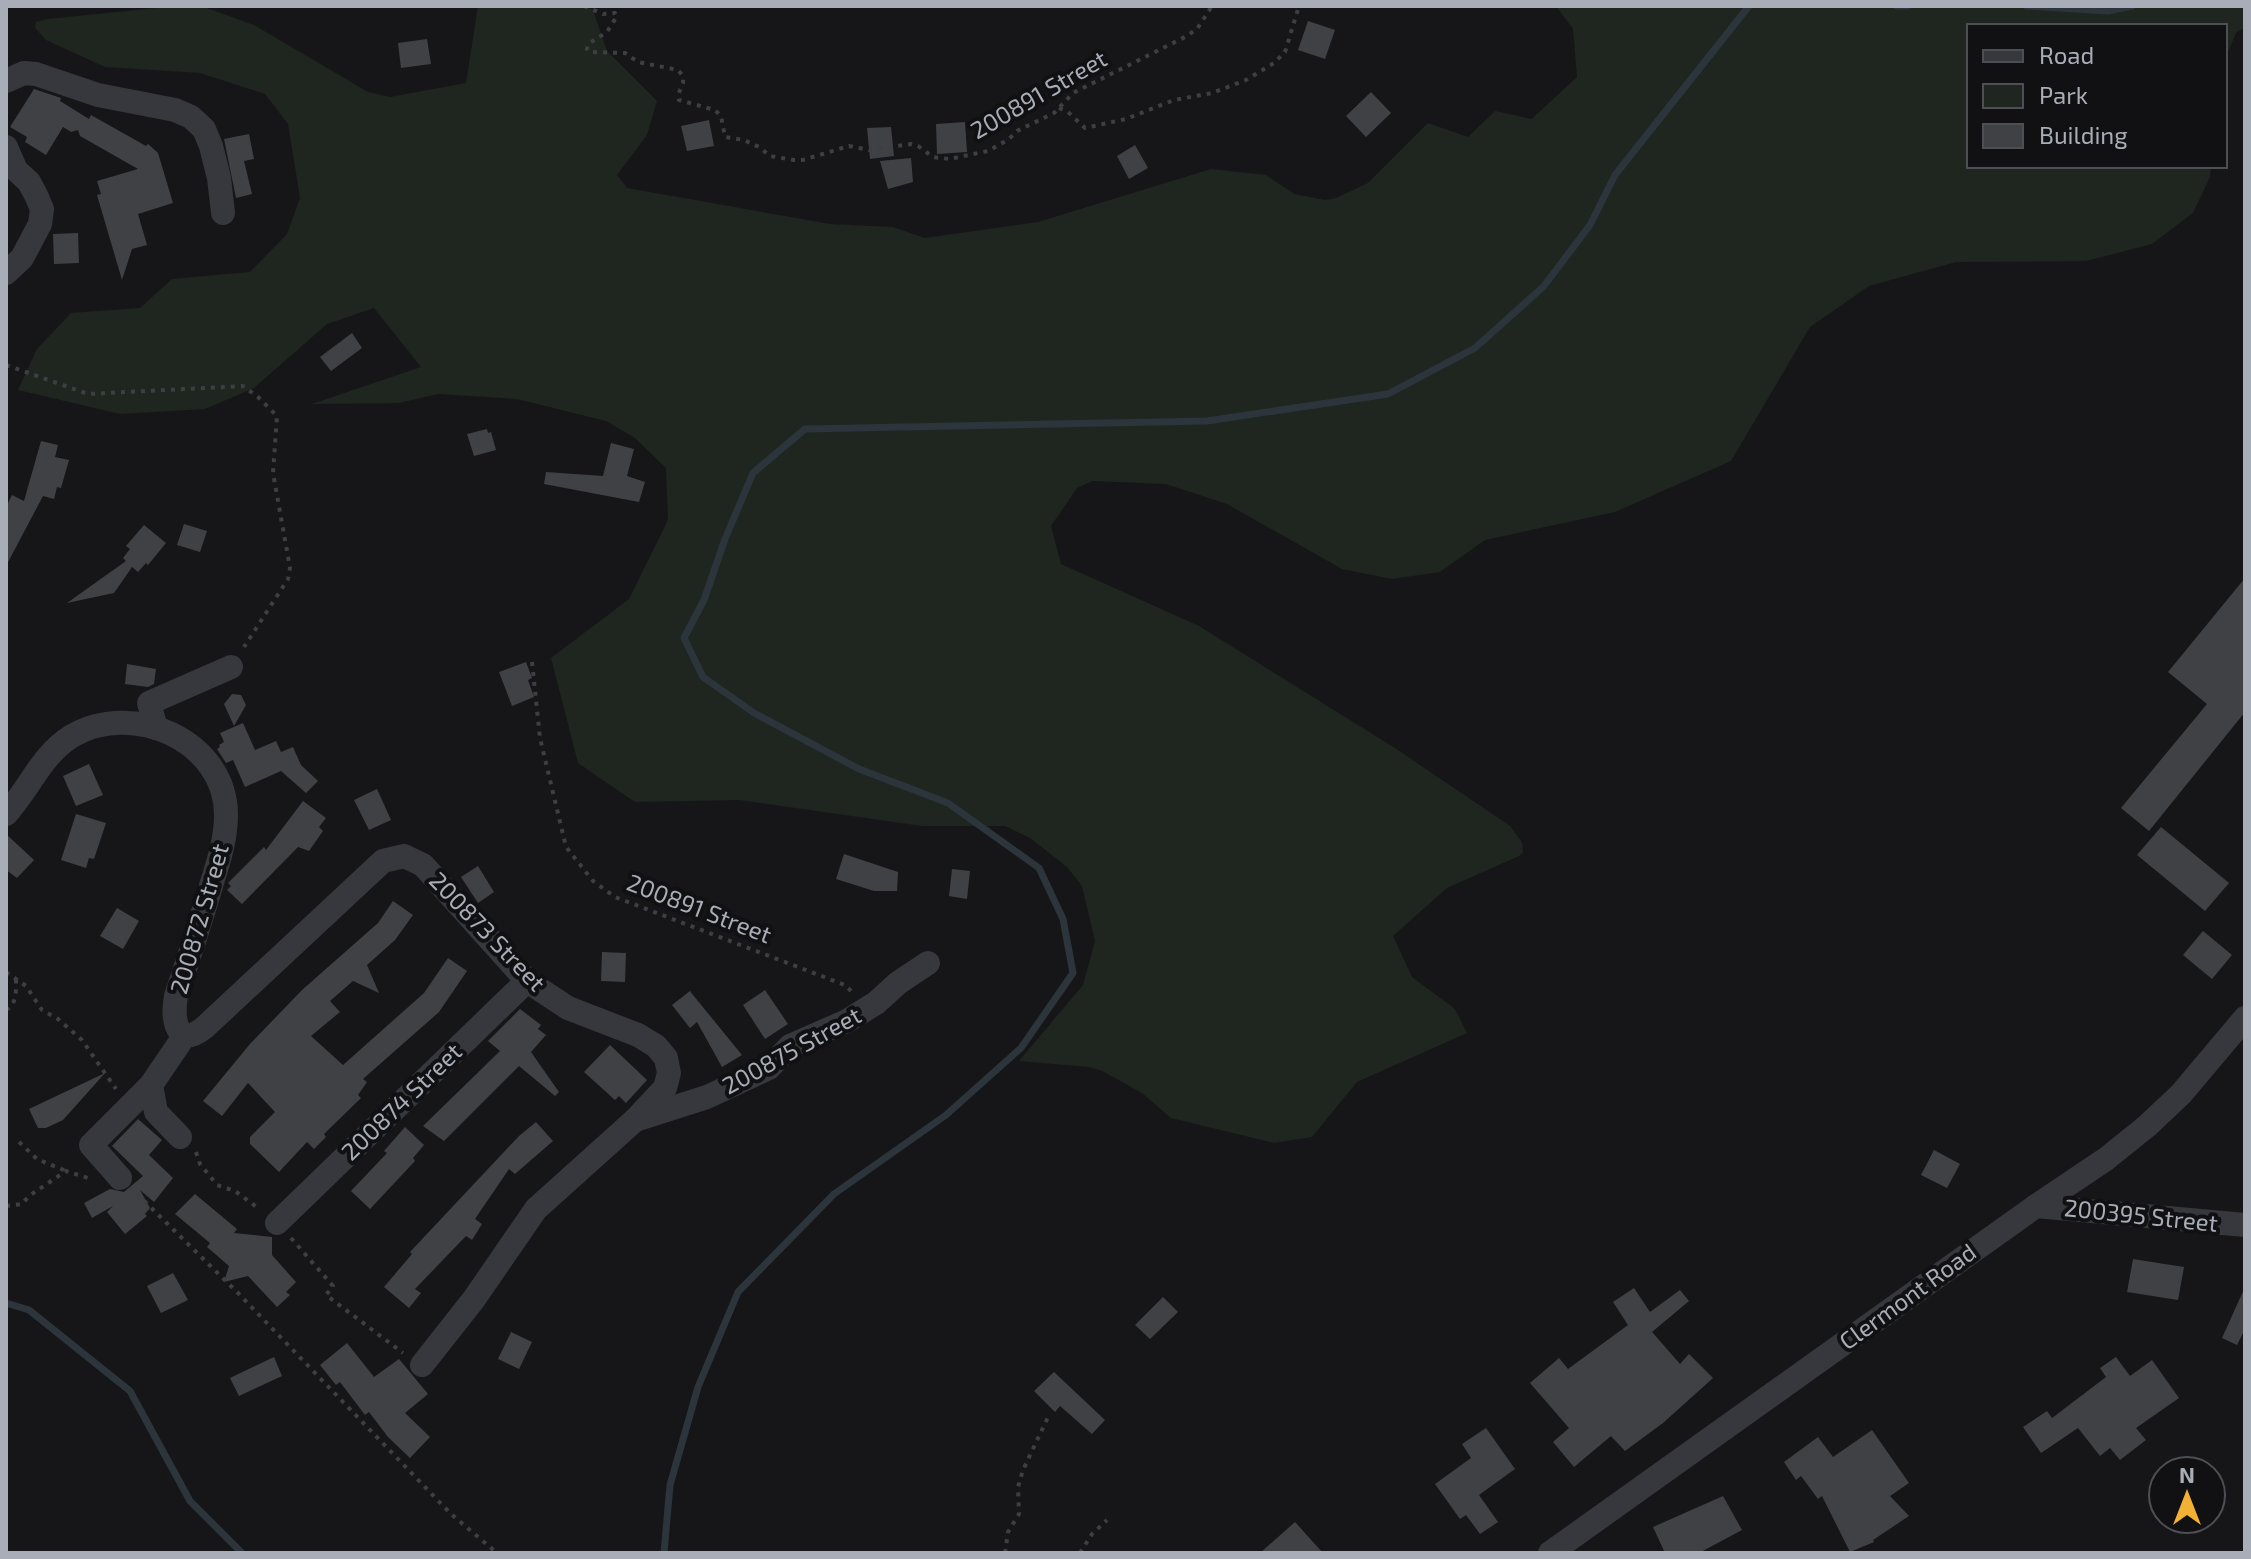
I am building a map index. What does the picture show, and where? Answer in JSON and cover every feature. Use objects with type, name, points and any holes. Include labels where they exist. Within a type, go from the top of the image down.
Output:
[{"type":"street","points":[[6,81],[24,73],[36,74],[98,95],[175,110],[191,117],[204,129],[211,146],[223,213]]},
{"type":"street","points":[[6,147],[11,170],[29,182],[42,209],[40,224],[22,258],[6,273]]},
{"type":"street","points":[[156,728],[149,703],[231,667]]},
{"type":"street","name":"200872 Street","points":[[6,814],[46,758],[73,736],[95,726],[133,723],[156,728],[178,737],[206,759],[224,790],[226,806],[221,853],[176,996],[174,1021],[178,1030],[188,1035]]},
{"type":"street","name":"200873 Street","points":[[188,1035],[205,1027],[383,861],[404,856],[423,865],[527,981],[568,1008],[638,1035],[661,1050],[669,1066],[665,1088],[635,1120]]},
{"type":"street","name":"200875 Street","points":[[422,1365],[474,1299],[536,1209],[635,1120],[707,1097],[769,1068],[790,1046],[876,1003],[898,983],[928,963]]},
{"type":"street","name":"200874 Street","points":[[277,1223],[527,981]]},
{"type":"street","name":"Clermont Road","points":[[1550,1553],[2106,1159],[2181,1094],[2245,1018]]},
{"type":"street","points":[[114,1171],[91,1145],[151,1085],[188,1035]]},
{"type":"street","points":[[151,1085],[156,1112],[180,1137]]},
{"type":"street","name":"200395 Street","points":[[2036,1206],[2245,1225]]},
{"type":"path","name":"200891 Street","points":[[584,6],[617,16],[607,32],[588,44],[590,52],[625,53],[638,62],[678,70],[683,76],[679,100],[715,110],[721,116],[725,137],[744,140],[770,156],[803,160],[849,146],[869,150],[911,144],[933,157],[949,159],[988,151],[1017,131],[1054,113],[1073,93],[1185,37],[1197,29],[1212,6]]},
{"type":"path","points":[[1059,108],[1085,128],[1094,128],[1174,100],[1227,88],[1274,63],[1285,52],[1299,6]]},
{"type":"path","points":[[6,365],[88,394],[243,386],[277,416],[273,473],[290,568],[288,579],[231,667]]},
{"type":"path","name":"200891 Street","points":[[532,662],[540,738],[566,847],[593,881],[615,897],[845,985],[854,995],[857,1014]]},
{"type":"path","points":[[6,972],[26,986],[42,1010],[82,1040],[119,1094],[151,1085]]},
{"type":"path","points":[[6,1010],[12,1007],[15,1000],[16,978]]},
{"type":"path","points":[[180,1137],[197,1153],[200,1164],[217,1185],[235,1191],[277,1223],[333,1286],[326,1295],[393,1347],[422,1365]]},
{"type":"path","points":[[19,1142],[37,1159],[88,1180],[114,1171],[451,1514],[497,1553]]},
{"type":"path","points":[[6,1206],[22,1204],[66,1171]]},
{"type":"path","points":[[1005,1553],[1008,1532],[1019,1514],[1018,1487],[1023,1470],[1049,1415]]},
{"type":"path","points":[[1080,1553],[1092,1534],[1107,1520]]},
{"type":"green space","points":[[201,6],[254,25],[368,92],[390,97],[466,83],[478,6],[584,6],[593,10],[607,51],[657,101],[647,135],[617,175],[627,188],[830,224],[893,227],[925,238],[1038,222],[1211,169],[1266,175],[1294,194],[1325,200],[1336,198],[1368,183],[1428,123],[1468,137],[1495,111],[1532,119],[1577,77],[1573,29],[1556,6],[2245,6],[2245,27],[2236,33],[2227,54],[2227,24],[1967,24],[1967,168],[2211,168],[2210,177],[2193,213],[2152,244],[2086,261],[1956,262],[1869,286],[1810,327],[1731,461],[1615,512],[1485,540],[1440,572],[1392,579],[1342,569],[1227,504],[1166,484],[1092,481],[1077,488],[1051,526],[1061,564],[1199,626],[1395,748],[1510,826],[1522,842],[1523,852],[1519,856],[1447,888],[1393,936],[1412,977],[1455,1009],[1467,1033],[1357,1082],[1312,1137],[1274,1143],[1171,1118],[1142,1093],[1102,1071],[1089,1067],[1019,1061],[1083,985],[1095,941],[1082,886],[1067,867],[1030,838],[1005,826],[922,826],[739,800],[635,802],[578,763],[551,658],[629,599],[668,520],[666,468],[635,438],[606,421],[517,399],[438,394],[399,403],[312,404],[421,367],[374,308],[327,324],[254,388],[205,409],[120,414],[18,390],[37,349],[71,313],[140,308],[172,279],[250,272],[287,234],[300,198],[288,124],[265,94],[200,73],[105,67],[46,40],[35,28],[36,22]]},
{"type":"building","points":[[1308,21],[1335,30],[1325,59],[1298,50]]},
{"type":"building","points":[[427,39],[431,64],[401,68],[398,43]]},
{"type":"building","points":[[34,89],[61,98],[60,101],[89,119],[91,115],[146,146],[148,144],[158,153],[173,203],[138,214],[147,245],[132,249],[122,280],[97,195],[101,194],[97,181],[138,169],[80,136],[78,130],[71,132],[63,127],[46,155],[25,142],[27,137],[10,127]]},
{"type":"building","points":[[1371,92],[1391,113],[1366,137],[1346,116]]},
{"type":"building","points":[[709,120],[714,146],[687,151],[681,126]]},
{"type":"building","points":[[965,122],[967,152],[937,154],[936,124]]},
{"type":"building","points":[[891,127],[894,156],[870,159],[867,128]]},
{"type":"building","points":[[249,134],[254,159],[244,161],[252,194],[236,198],[224,139]]},
{"type":"building","points":[[1135,145],[1148,168],[1129,179],[1117,156]]},
{"type":"building","points":[[911,158],[913,182],[888,189],[880,161]]},
{"type":"building","points":[[78,233],[79,263],[54,264],[53,234]]},
{"type":"building","points":[[352,333],[362,348],[331,371],[320,357]]},
{"type":"building","points":[[487,429],[488,433],[491,432],[496,450],[474,456],[467,434]]},
{"type":"building","points":[[41,441],[58,445],[55,457],[69,460],[61,488],[57,487],[54,499],[43,496],[6,566],[6,507],[12,495],[24,501]]},
{"type":"building","points":[[611,443],[634,449],[627,476],[645,482],[639,502],[544,484],[546,472],[603,476]]},
{"type":"building","points":[[184,524],[207,531],[200,552],[177,545]]},
{"type":"building","points":[[144,525],[166,543],[148,565],[146,563],[138,572],[132,567],[114,593],[67,603],[126,561],[123,558],[130,549],[126,546]]},
{"type":"building","points":[[2245,578],[2245,712],[2149,831],[2121,808],[2207,704],[2168,672]]},
{"type":"building","points":[[526,662],[534,697],[512,706],[499,672]]},
{"type":"building","points":[[127,664],[156,669],[154,684],[148,687],[125,684]]},
{"type":"building","points":[[232,694],[241,695],[246,705],[234,726],[224,704]]},
{"type":"building","points":[[243,723],[255,750],[276,741],[281,752],[293,747],[301,765],[318,781],[306,793],[281,771],[245,787],[233,760],[226,763],[217,749],[224,742],[220,733]]},
{"type":"building","points":[[89,764],[103,795],[76,806],[63,776]]},
{"type":"building","points":[[377,789],[391,820],[369,830],[354,800]]},
{"type":"building","points":[[303,801],[326,818],[319,827],[323,831],[309,851],[298,847],[242,904],[227,890],[231,886],[228,883],[264,847],[266,850]]},
{"type":"building","points":[[76,814],[106,823],[94,859],[89,858],[86,868],[61,860]]},
{"type":"building","points":[[2161,827],[2229,883],[2205,911],[2137,855]]},
{"type":"building","points":[[6,834],[34,860],[17,878],[6,870]]},
{"type":"building","points":[[844,854],[898,872],[897,891],[874,891],[836,879]]},
{"type":"building","points":[[478,866],[494,892],[478,903],[461,877]]},
{"type":"building","points":[[952,869],[970,871],[967,899],[949,896]]},
{"type":"building","points":[[393,901],[413,915],[395,940],[367,965],[379,993],[353,981],[330,1001],[340,1012],[311,1036],[343,1065],[424,993],[448,958],[467,971],[439,1012],[363,1079],[367,1082],[358,1095],[361,1098],[324,1134],[326,1137],[314,1149],[307,1142],[279,1172],[250,1144],[250,1137],[275,1112],[248,1083],[222,1116],[203,1101],[250,1044],[302,990],[378,923]]},
{"type":"building","points":[[117,908],[139,921],[123,949],[100,936]]},
{"type":"building","points":[[2203,931],[2232,955],[2212,979],[2183,955]]},
{"type":"building","points":[[602,952],[626,953],[625,982],[601,981]]},
{"type":"building","points":[[765,990],[788,1024],[765,1039],[743,1005]]},
{"type":"building","points":[[690,991],[742,1055],[722,1067],[697,1022],[690,1028],[672,1005]]},
{"type":"building","points":[[520,1009],[541,1025],[538,1029],[546,1035],[531,1052],[559,1092],[555,1096],[519,1066],[444,1141],[423,1126],[500,1051],[488,1041]]},
{"type":"building","points":[[610,1045],[647,1080],[626,1103],[619,1096],[615,1100],[584,1072]]},
{"type":"building","points":[[105,1073],[63,1120],[46,1128],[38,1128],[29,1109]]},
{"type":"building","points":[[138,1119],[162,1140],[149,1155],[173,1178],[154,1202],[140,1190],[150,1208],[145,1214],[147,1216],[125,1234],[107,1212],[113,1206],[92,1218],[84,1203],[110,1189],[124,1192],[143,1176],[112,1146]]},
{"type":"building","points":[[536,1122],[553,1141],[515,1174],[509,1169],[475,1219],[482,1224],[472,1240],[466,1236],[415,1289],[421,1293],[409,1308],[384,1287],[412,1254],[410,1252],[519,1136]]},
{"type":"building","points":[[405,1127],[424,1145],[413,1158],[415,1161],[370,1209],[351,1191],[387,1153],[384,1151]]},
{"type":"building","points":[[1934,1150],[1960,1164],[1947,1188],[1921,1175]]},
{"type":"building","points":[[195,1194],[237,1229],[234,1233],[272,1237],[272,1255],[296,1282],[286,1292],[290,1295],[277,1307],[248,1276],[224,1282],[229,1266],[207,1247],[210,1243],[175,1214]]},
{"type":"building","points":[[2133,1259],[2184,1267],[2178,1300],[2127,1292]]},
{"type":"building","points":[[173,1273],[188,1300],[161,1313],[147,1286]]},
{"type":"building","points":[[2245,1287],[2245,1329],[2237,1345],[2222,1338]]},
{"type":"building","points":[[1634,1288],[1650,1312],[1680,1290],[1689,1301],[1652,1332],[1680,1364],[1689,1354],[1713,1378],[1663,1423],[1625,1451],[1611,1436],[1574,1467],[1553,1442],[1569,1428],[1530,1383],[1559,1358],[1568,1369],[1628,1325],[1613,1302]]},
{"type":"building","points":[[1163,1297],[1178,1312],[1150,1339],[1135,1325]]},
{"type":"building","points":[[511,1332],[532,1342],[519,1369],[498,1359]]},
{"type":"building","points":[[347,1343],[374,1377],[399,1359],[428,1394],[405,1413],[430,1437],[410,1458],[388,1437],[369,1412],[365,1415],[340,1382],[336,1385],[320,1365]]},
{"type":"building","points":[[274,1357],[282,1376],[239,1396],[230,1378]]},
{"type":"building","points":[[2116,1357],[2130,1376],[2152,1360],[2179,1398],[2136,1428],[2146,1440],[2120,1460],[2110,1448],[2100,1456],[2078,1428],[2041,1453],[2023,1427],[2047,1411],[2052,1418],[2106,1377],[2100,1368]]},
{"type":"building","points":[[1054,1372],[1105,1420],[1092,1434],[1060,1406],[1055,1412],[1034,1391]]},
{"type":"building","points":[[1486,1428],[1515,1469],[1479,1495],[1498,1522],[1480,1534],[1466,1515],[1460,1519],[1435,1484],[1471,1458],[1462,1444]]},
{"type":"building","points":[[1872,1430],[1909,1483],[1890,1496],[1909,1516],[1874,1542],[1850,1552],[1822,1496],[1818,1499],[1801,1476],[1796,1480],[1784,1462],[1818,1437],[1833,1457]]},
{"type":"building","points":[[1723,1496],[1742,1530],[1699,1553],[1665,1553],[1653,1527]]},
{"type":"building","points":[[1295,1522],[1323,1553],[1260,1553]]},
{"type":"waterway","points":[[664,1553],[670,1485],[698,1387],[738,1292],[834,1194],[946,1115],[1021,1048],[1073,973],[1063,919],[1039,868],[948,803],[859,769],[754,713],[703,677],[684,638],[704,600],[753,473],[805,429],[1207,421],[1388,394],[1475,348],[1544,286],[1590,225],[1615,175],[1749,6]]},
{"type":"waterway","points":[[1897,6],[1908,6]]},
{"type":"waterway","points":[[2027,6],[2108,11],[2132,6]]},
{"type":"waterway","points":[[6,1303],[29,1310],[130,1391],[190,1501],[242,1553]]}]
